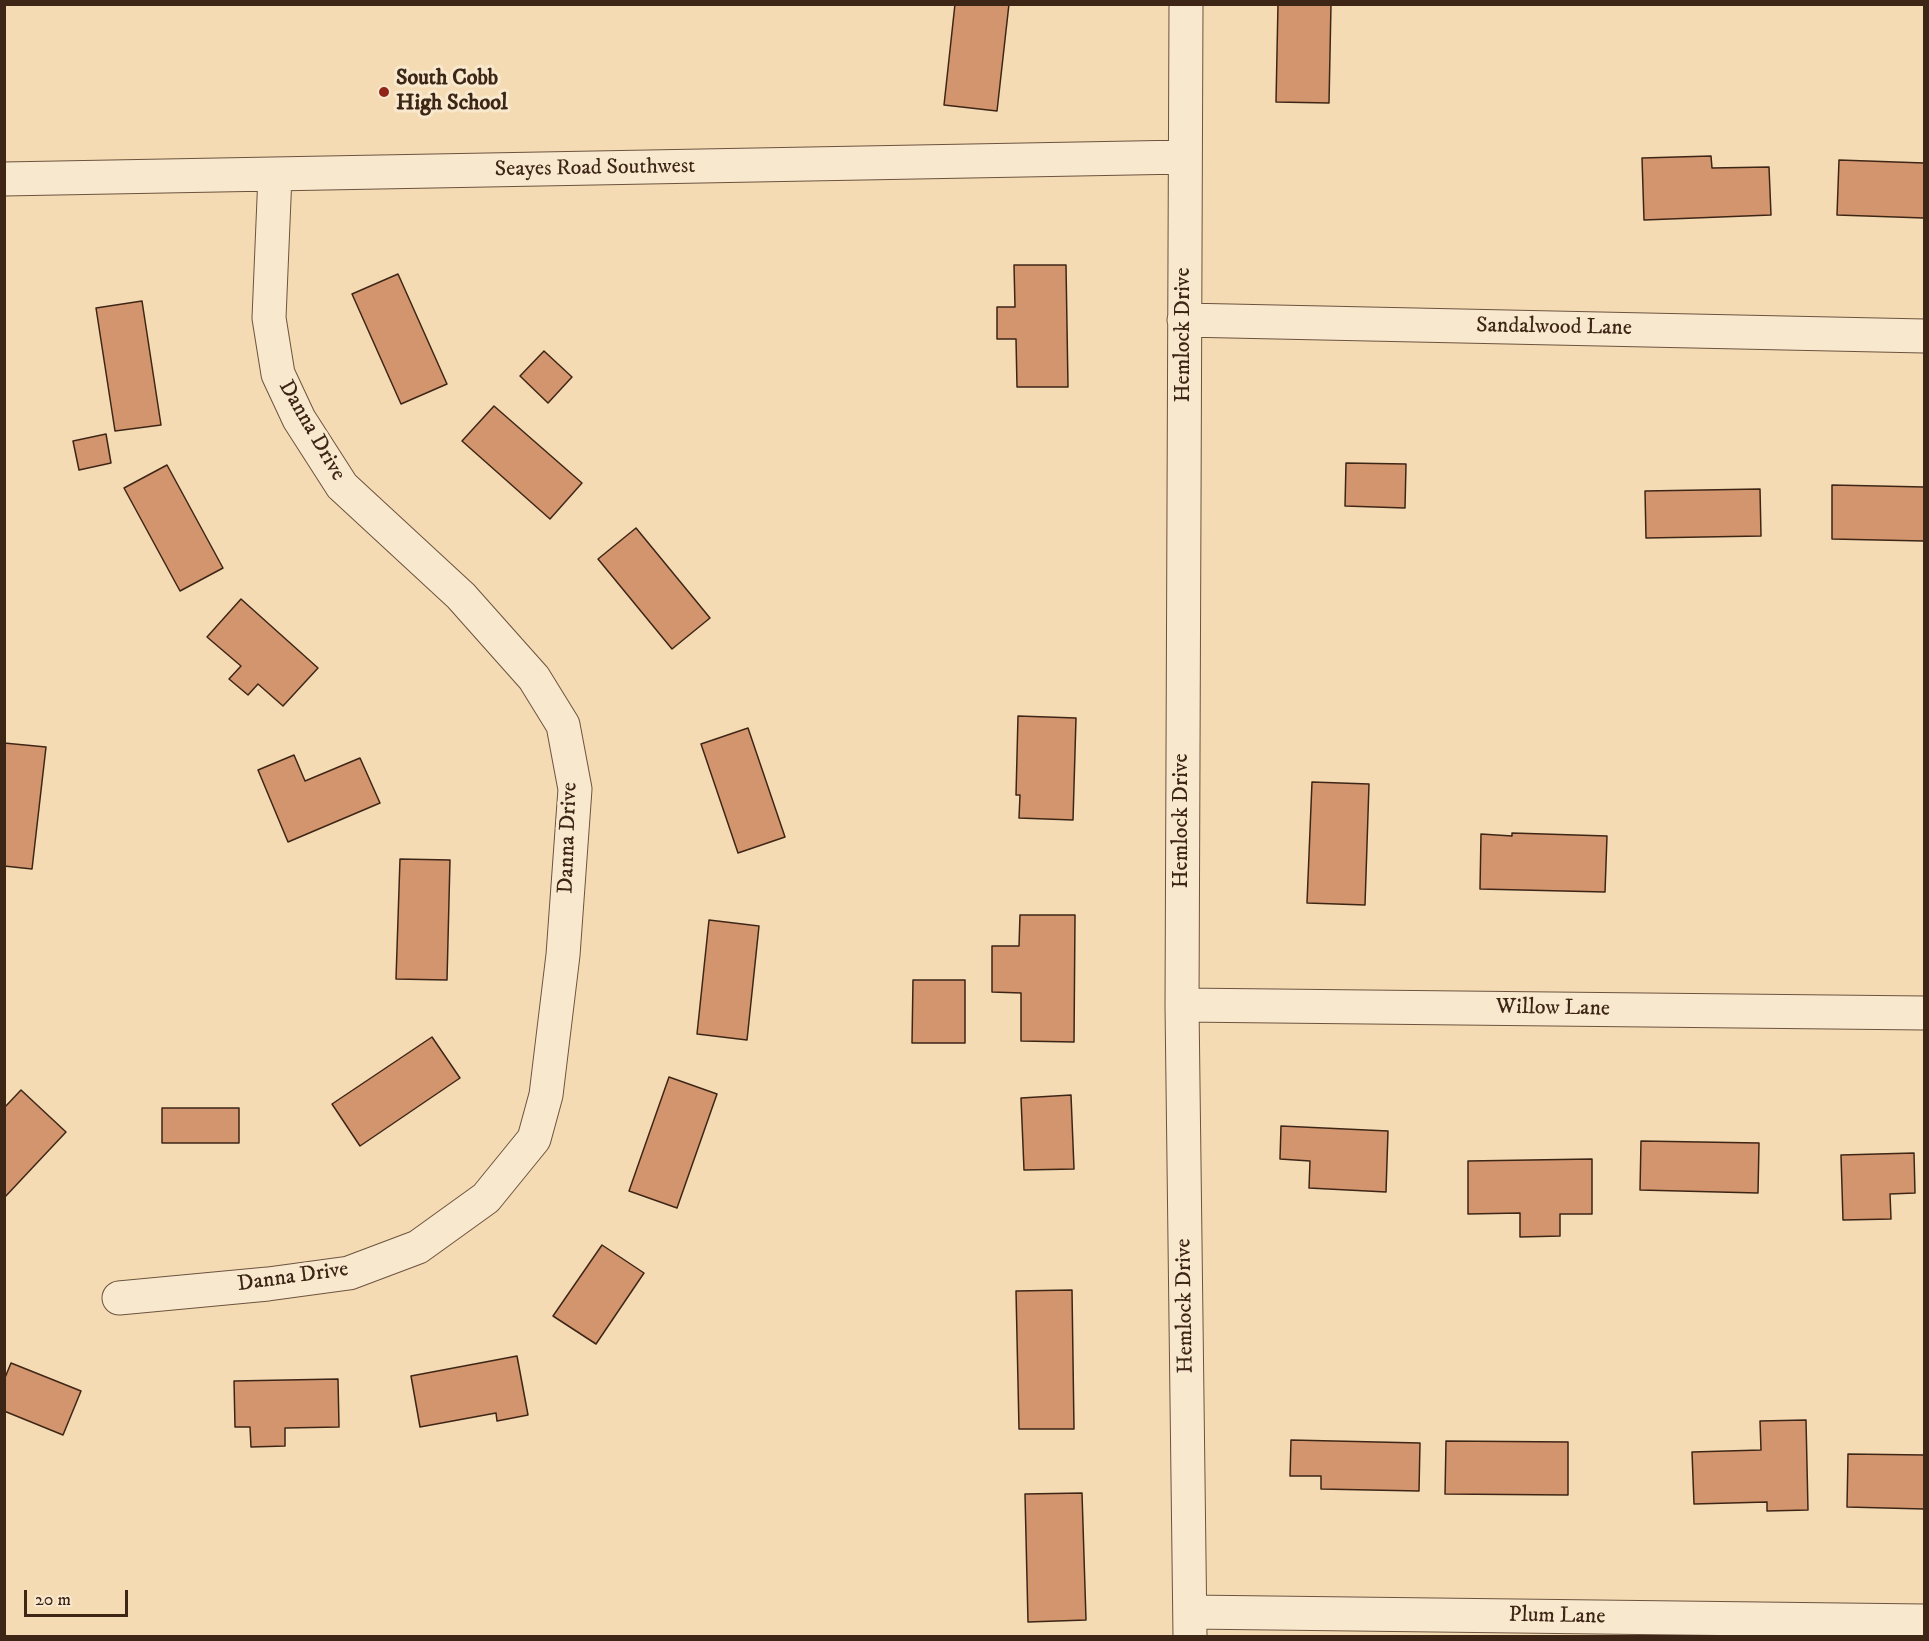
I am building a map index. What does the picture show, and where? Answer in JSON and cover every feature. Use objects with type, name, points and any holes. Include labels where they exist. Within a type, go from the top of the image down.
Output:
[{"type":"street","name":"Hemlock Drive","points":[[1186,4],[1182,1005],[1190,1624]]},
{"type":"street","name":"Seayes Road Southwest","points":[[4,179],[1185,157]]},
{"type":"street","name":"Danna Drive","points":[[119,1298],[268,1284],[349,1273],[418,1247],[486,1198],[534,1139],[546,1095],[563,955],[575,789],[563,726],[534,678],[461,597],[342,486],[299,419],[278,374],[269,318],[275,175]]},
{"type":"street","name":"Sandalwood Lane","points":[[1184,320],[1924,336]]},
{"type":"street","name":"Willow Lane","points":[[1182,1005],[1924,1013]]},
{"type":"street","name":"Plum Lane","points":[[1190,1624],[1924,1621]]},
{"type":"building","points":[[955,4],[1009,4],[997,111],[944,105]]},
{"type":"building","points":[[1278,4],[1331,4],[1329,103],[1276,102]]},
{"type":"building","points":[[1711,156],[1712,168],[1769,167],[1771,215],[1644,220],[1642,158]]},
{"type":"building","points":[[1839,160],[1924,163],[1924,218],[1837,215]]},
{"type":"building","points":[[1014,265],[1066,265],[1068,387],[1017,387],[1016,339],[997,339],[997,307],[1015,307]]},
{"type":"building","points":[[398,274],[447,384],[401,404],[352,294]]},
{"type":"building","points":[[142,301],[161,425],[115,431],[96,308]]},
{"type":"building","points":[[544,351],[572,377],[548,403],[520,376]]},
{"type":"building","points":[[494,406],[582,483],[550,519],[462,441]]},
{"type":"building","points":[[106,434],[111,463],[79,470],[73,441]]},
{"type":"building","points":[[1346,463],[1406,464],[1405,508],[1345,506]]},
{"type":"building","points":[[167,465],[223,568],[180,591],[124,488]]},
{"type":"building","points":[[1832,485],[1924,487],[1924,541],[1832,539]]},
{"type":"building","points":[[1760,489],[1761,536],[1646,538],[1645,491]]},
{"type":"building","points":[[636,528],[710,618],[672,649],[598,559]]},
{"type":"building","points":[[241,599],[318,668],[283,706],[258,684],[248,695],[229,679],[241,666],[207,637]]},
{"type":"building","points":[[1018,716],[1076,718],[1073,820],[1019,818],[1020,795],[1016,795]]},
{"type":"building","points":[[748,728],[785,837],[738,853],[701,744]]},
{"type":"building","points":[[4,743],[46,747],[32,869],[4,866]]},
{"type":"building","points":[[294,755],[305,781],[360,758],[380,803],[288,842],[258,770]]},
{"type":"building","points":[[1312,782],[1369,784],[1365,905],[1307,903]]},
{"type":"building","points":[[1512,833],[1607,836],[1605,892],[1480,889],[1481,834],[1512,836]]},
{"type":"building","points":[[400,859],[450,860],[447,980],[396,979]]},
{"type":"building","points":[[1020,915],[1075,915],[1074,1042],[1021,1041],[1021,993],[992,992],[992,946],[1019,946]]},
{"type":"building","points":[[709,920],[759,926],[747,1040],[697,1034]]},
{"type":"building","points":[[913,980],[965,980],[965,1043],[912,1043]]},
{"type":"building","points":[[432,1037],[460,1078],[360,1146],[332,1104]]},
{"type":"building","points":[[669,1077],[717,1094],[677,1208],[629,1191]]},
{"type":"building","points":[[21,1090],[66,1132],[4,1198],[4,1108]]},
{"type":"building","points":[[1071,1095],[1074,1169],[1024,1170],[1021,1098]]},
{"type":"building","points":[[162,1108],[239,1108],[239,1143],[162,1143]]},
{"type":"building","points":[[1281,1126],[1388,1131],[1386,1192],[1309,1188],[1310,1161],[1280,1159]]},
{"type":"building","points":[[1641,1141],[1759,1143],[1758,1193],[1640,1190]]},
{"type":"building","points":[[1914,1153],[1915,1193],[1890,1194],[1891,1219],[1843,1220],[1841,1155]]},
{"type":"building","points":[[1592,1159],[1592,1214],[1560,1214],[1560,1236],[1520,1237],[1520,1213],[1468,1214],[1468,1161]]},
{"type":"building","points":[[602,1245],[644,1273],[596,1344],[553,1316]]},
{"type":"building","points":[[1072,1290],[1074,1429],[1019,1429],[1016,1291]]},
{"type":"building","points":[[517,1356],[528,1415],[497,1421],[496,1413],[420,1427],[411,1376]]},
{"type":"building","points":[[11,1363],[81,1391],[63,1435],[4,1411],[4,1380]]},
{"type":"building","points":[[338,1379],[339,1427],[285,1428],[285,1446],[251,1447],[250,1427],[235,1427],[234,1381]]},
{"type":"building","points":[[1806,1420],[1808,1510],[1767,1511],[1767,1502],[1694,1504],[1692,1452],[1761,1450],[1760,1421]]},
{"type":"building","points":[[1291,1440],[1420,1443],[1419,1491],[1321,1489],[1321,1476],[1290,1476]]},
{"type":"building","points":[[1446,1441],[1568,1442],[1568,1495],[1445,1494]]},
{"type":"building","points":[[1848,1454],[1924,1455],[1924,1509],[1847,1507]]},
{"type":"building","points":[[1082,1493],[1086,1620],[1028,1622],[1025,1494]]},
{"type":"place","name":"South Cobb High School","points":[[384,92]]}]
